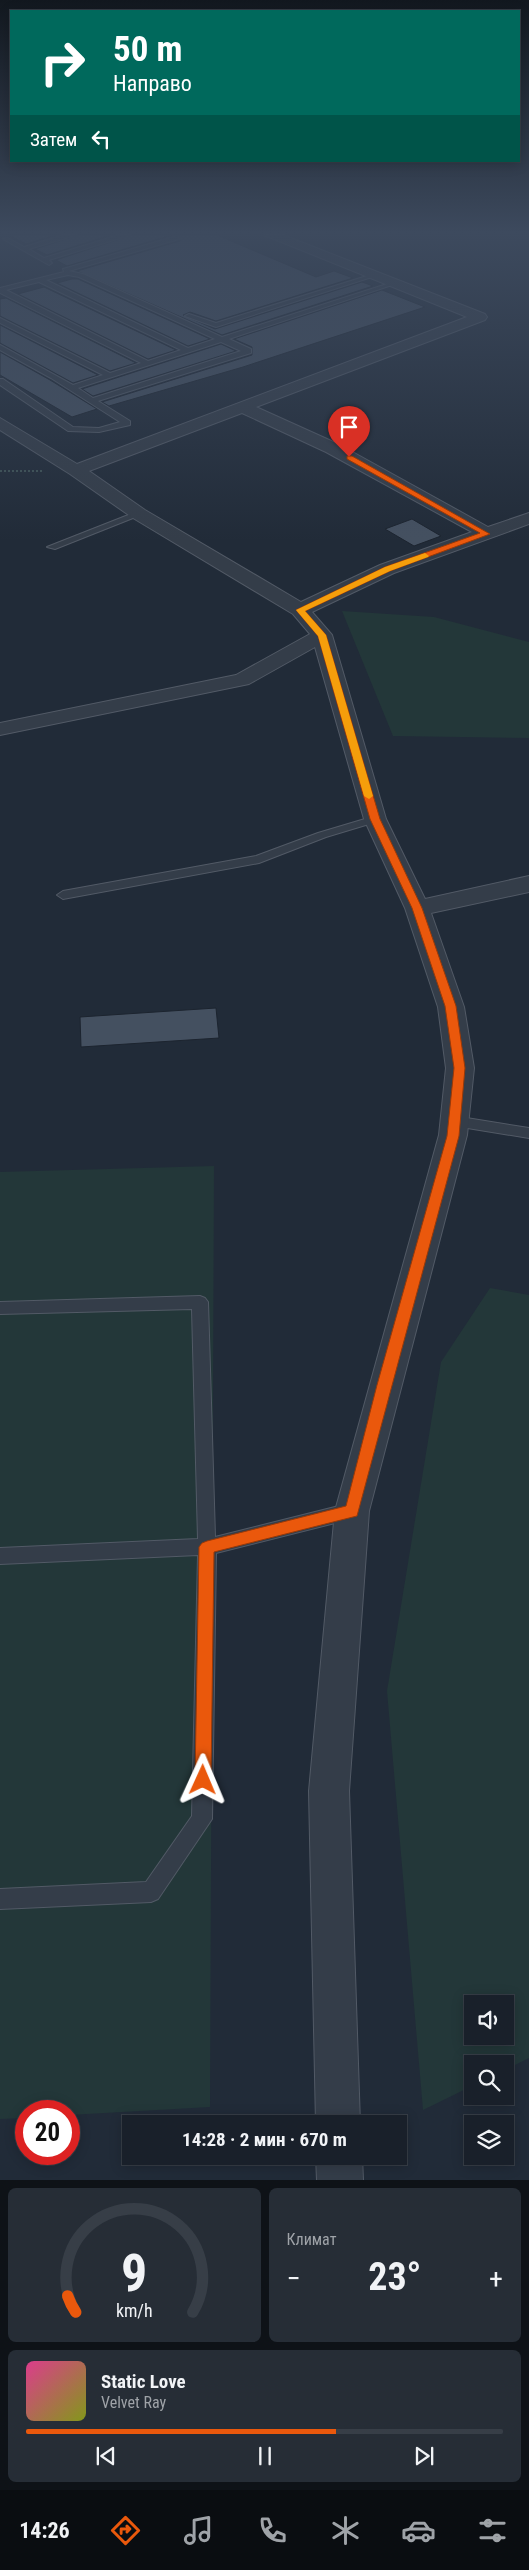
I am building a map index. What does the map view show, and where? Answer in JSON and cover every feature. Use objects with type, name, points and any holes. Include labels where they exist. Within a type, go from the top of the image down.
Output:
[{"type":"street","points":[[76,470],[430,337]]},
{"type":"street","points":[[243,407],[332,448],[486,534]]},
{"type":"street","points":[[0,423],[76,470],[139,514],[300,610],[322,635],[375,819],[417,908],[451,1006],[460,1068],[453,1136],[384,1385],[352,1511],[329,1791],[338,2115]]},
{"type":"street","points":[[300,610],[387,569],[529,518]]},
{"type":"street","points":[[0,729],[242,680],[322,635]]},
{"type":"street","points":[[417,908],[529,884]]},
{"type":"street","points":[[339,2165],[340,2180]]},
{"type":"lane","points":[[33,337],[109,375]]},
{"type":"lane","points":[[94,337],[147,363]]},
{"type":"lane","points":[[159,337],[187,350]]},
{"type":"lane","points":[[90,401],[248,351],[217,337]]},
{"type":"lane","points":[[71,388],[229,337]]},
{"type":"lane","points":[[0,347],[127,423],[99,430],[72,429],[0,381]]},
{"type":"lane","points":[[52,547],[139,514]]},
{"type":"lane","points":[[63,895],[259,859],[322,835],[375,819]]},
{"type":"lane","points":[[454,1121],[529,1133]]},
{"type":"lane","points":[[0,1308],[200,1302],[207,1547],[202,1819],[151,1892],[0,1899]]},
{"type":"lane","points":[[0,1556],[207,1547],[352,1511]]},
{"type":"green space","points":[[342,611],[434,617],[529,642],[529,738],[393,736]]},
{"type":"green space","points":[[214,1166],[210,2107],[80,2114],[80,2100],[15,2100],[15,2118],[0,2119],[0,1172]]},
{"type":"green space","points":[[490,1288],[529,1295],[529,2058],[514,2066],[514,2055],[464,2055],[464,2090],[423,2110],[387,1691],[441,1362]]},
{"type":"building","points":[[0,337],[23,337],[98,375],[73,383],[0,343]]},
{"type":"building","points":[[41,337],[83,337],[136,363],[110,371]]},
{"type":"building","points":[[103,337],[148,337],[176,350],[148,359]]},
{"type":"building","points":[[169,337],[205,337],[210,339],[188,346]]},
{"type":"building","points":[[241,337],[335,337],[243,367],[109,406],[102,402],[252,355],[252,347],[234,339]]},
{"type":"building","points":[[221,344],[236,351],[93,396],[82,389]]},
{"type":"building","points":[[0,352],[97,409],[72,417],[0,375]]},
{"type":"building","points":[[412,519],[441,536],[414,546],[385,529]]},
{"type":"building","points":[[216,1008],[219,1038],[81,1047],[80,1017]]},
{"type":"slow traffic","points":[[369,796],[322,635],[300,610],[387,569],[425,556]]},
{"type":"route","points":[[203,1780],[207,1547],[352,1511],[384,1385],[453,1136],[460,1068],[451,1006],[417,908],[375,819],[322,635],[300,610],[387,569],[486,534],[349,457]]}]
